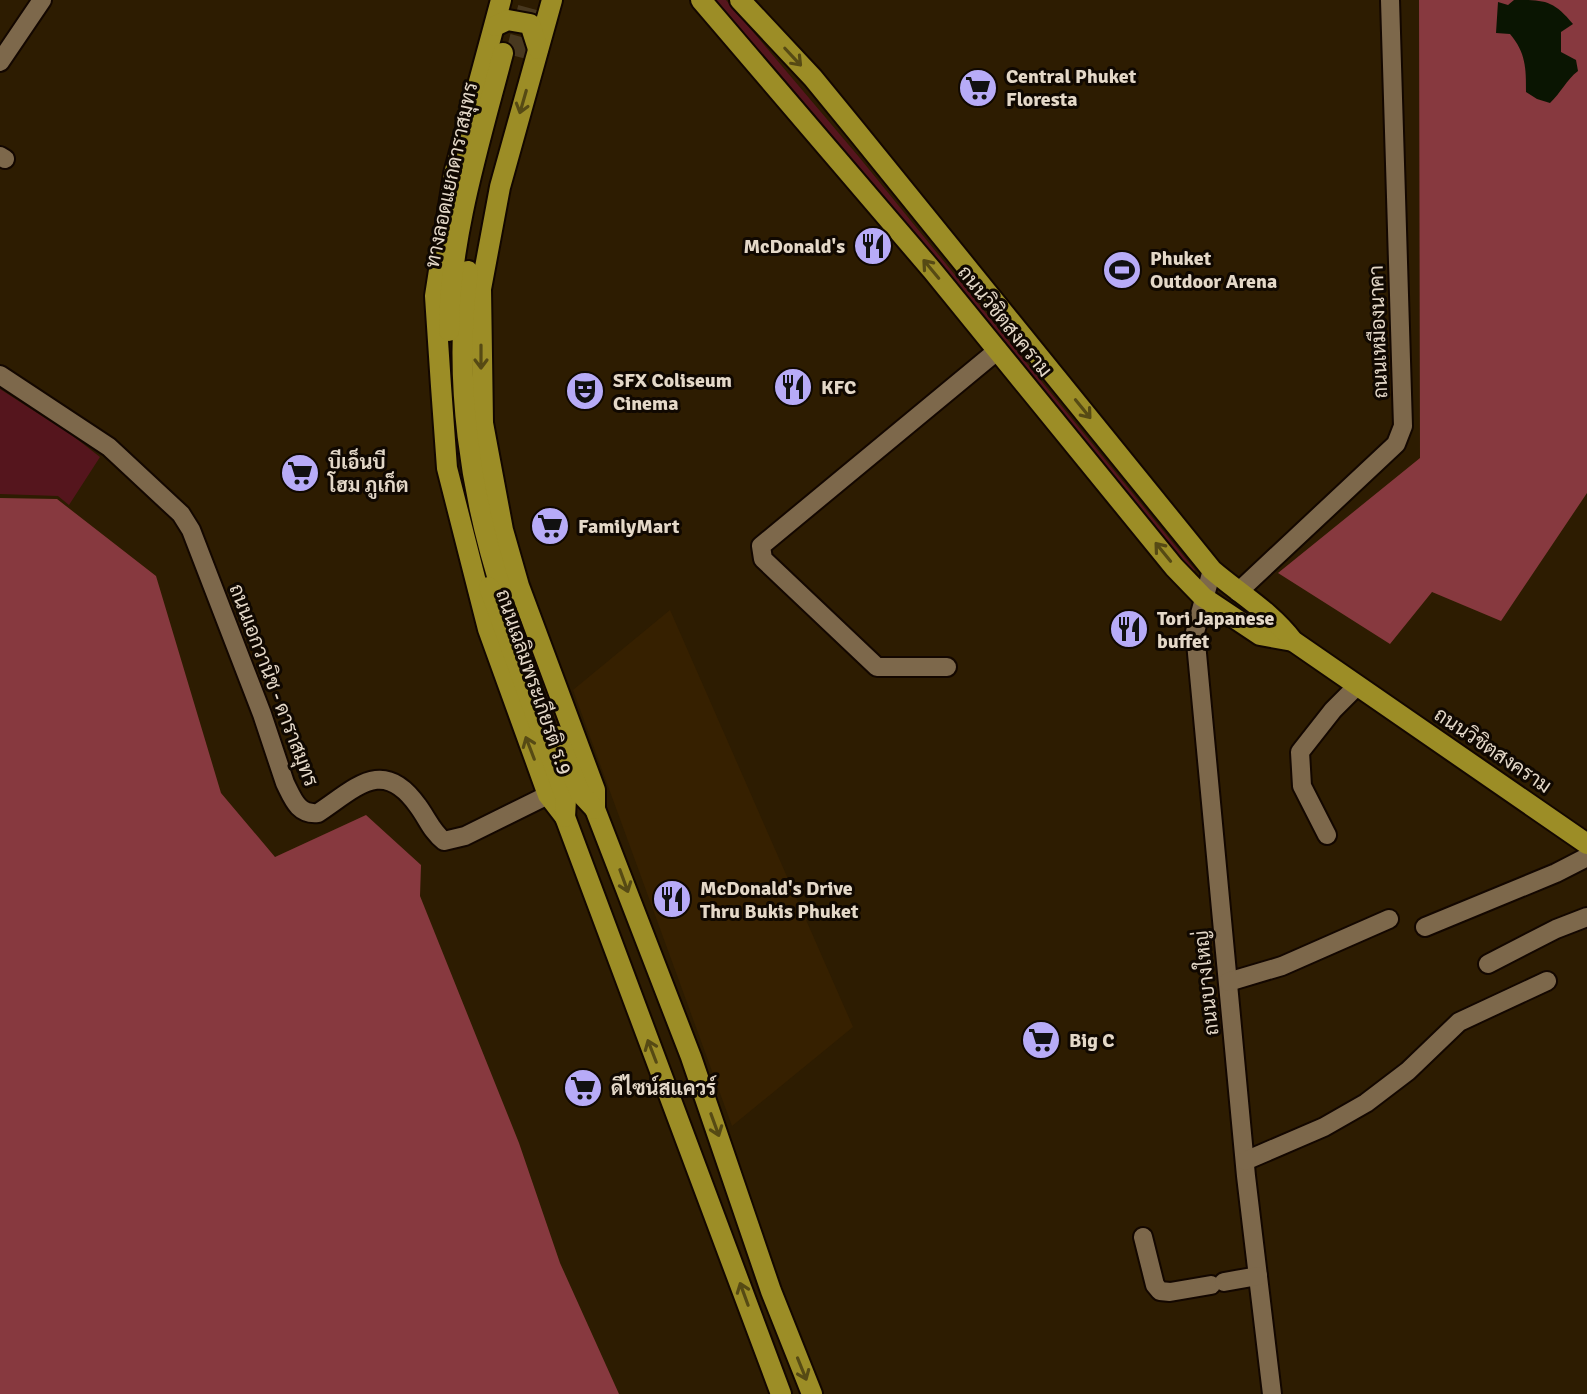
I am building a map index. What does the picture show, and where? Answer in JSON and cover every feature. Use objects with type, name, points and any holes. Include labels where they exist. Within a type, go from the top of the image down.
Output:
[{"type":"main road","name":"ถนนเฉลิมพระเกียรติ ร.9","points":[[501,0],[454,174],[435,296],[447,468],[468,557],[504,678],[548,795],[565,817],[781,1394]]},
{"type":"main road","name":"ถนนวิชิตสงคราม","points":[[701,0],[998,350],[1174,567],[1203,597],[1260,635],[1293,641]]},
{"type":"main road","name":"ถนนวิชิตสงคราม","points":[[740,0],[858,133],[1212,570],[1275,618],[1293,641],[1587,844]]},
{"type":"main road","name":"ถนนเฉลิมพระเกียรติ ร.9","points":[[551,5],[500,187],[481,289],[483,423],[503,530],[519,586],[595,790],[595,809],[691,1057],[771,1291],[812,1394]]},
{"type":"main road","points":[[495,26],[508,20],[530,24],[538,49]]},
{"type":"main road","name":"ทางลอดแยกดาราสมุทร","points":[[565,817],[566,799],[488,583],[456,456],[449,378],[449,300],[467,199],[509,55],[472,240],[463,303],[465,411],[488,549],[510,616],[580,793],[595,809]]},
{"type":"street","points":[[0,62],[42,0]]},
{"type":"street","name":"ถนนเหมืองนาคา","points":[[1238,592],[1396,444],[1403,426],[1390,0]]},
{"type":"street","points":[[947,667],[877,667],[763,559],[761,546],[998,350]]},
{"type":"street","name":"ถนนเอกวานิช - ดาราสมุทร","points":[[0,375],[97,438],[181,514],[191,530],[240,654],[285,783],[302,811],[318,813],[365,782],[384,779],[414,800],[434,832],[444,841],[465,836],[548,795]]},
{"type":"street","name":"ถนนบางใหญ่","points":[[1212,570],[1195,632],[1245,1161],[1272,1394]]},
{"type":"street","points":[[1327,835],[1302,786],[1300,752],[1333,710],[1357,686]]},
{"type":"street","points":[[1425,927],[1587,857]]},
{"type":"street","points":[[1488,964],[1556,929],[1587,917]]},
{"type":"street","points":[[1228,982],[1294,961],[1389,919]]},
{"type":"street","points":[[1245,1161],[1324,1127],[1366,1103],[1408,1071],[1459,1022],[1547,981]]},
{"type":"street","points":[[1143,1237],[1155,1285],[1160,1291],[1170,1292],[1258,1276]]},
{"type":"shaded area","points":[[715,0],[726,0],[859,157],[1195,570],[1193,572],[960,287],[767,65]]},
{"type":"shaded area","points":[[1419,0],[1587,0],[1587,493],[1501,621],[1432,592],[1390,644],[1278,573],[1420,458]]},
{"type":"shaded area","points":[[1514,0],[1548,3],[1573,24],[1561,32],[1561,52],[1576,60],[1578,71],[1550,103],[1526,92],[1525,68],[1519,48],[1510,34],[1496,33],[1498,2],[1508,5]]},
{"type":"shaded area","points":[[0,389],[100,457],[69,505],[58,496],[0,494]]},
{"type":"shaded area","points":[[0,498],[57,499],[156,576],[221,793],[275,857],[366,815],[421,865],[420,896],[519,1143],[560,1263],[619,1394],[0,1394]]},
{"type":"shaded area","points":[[670,610],[853,1027],[732,1126],[573,690]]},
{"type":"tunnel","points":[[515,56],[530,0]]},
{"type":"place","name":"Central Phuket Floresta","points":[[978,88]]},
{"type":"place","name":"McDonald's","points":[[873,246]]},
{"type":"place","name":"Phuket Outdoor Arena","points":[[1122,270]]},
{"type":"place","name":"KFC","points":[[793,387]]},
{"type":"place","name":"SFX Coliseum Cinema","points":[[585,391]]},
{"type":"place","name":"บีเอ็นบี โฮม ภูเก็ต","points":[[300,473]]},
{"type":"place","name":"FamilyMart","points":[[550,526]]},
{"type":"place","name":"Tori Japanese buffet","points":[[1129,629]]},
{"type":"place","name":"McDonald's Drive Thru Bukis Phuket","points":[[672,899]]},
{"type":"place","name":"Big C","points":[[1041,1040]]},
{"type":"place","name":"ดีไซน์สแควร์","points":[[583,1088]]}]
